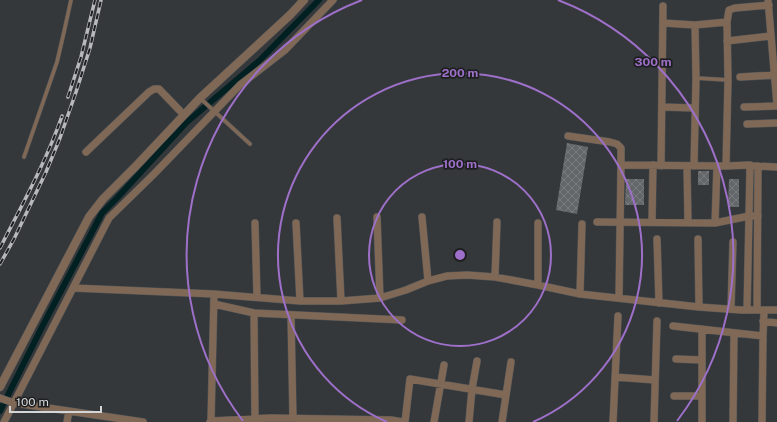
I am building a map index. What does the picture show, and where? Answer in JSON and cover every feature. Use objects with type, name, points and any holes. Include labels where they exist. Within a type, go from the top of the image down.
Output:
[{"type":"street","points":[[0,387],[89,217],[102,199],[135,167],[184,115],[304,0]]},
{"type":"street","points":[[4,422],[11,402],[109,218],[154,174],[212,109],[285,50],[333,0]]},
{"type":"street","points":[[726,166],[728,80],[727,22],[729,10],[768,3],[777,105],[744,107]]},
{"type":"street","points":[[652,222],[662,107],[663,6]]},
{"type":"street","points":[[663,23],[695,25],[727,22]]},
{"type":"street","points":[[688,223],[690,166],[695,108],[695,25]]},
{"type":"street","points":[[727,41],[771,36]]},
{"type":"street","points":[[740,77],[775,75]]},
{"type":"street","points":[[86,152],[154,89],[159,89],[184,115]]},
{"type":"street","points":[[662,107],[695,108]]},
{"type":"street","points":[[747,124],[777,123]]},
{"type":"street","points":[[568,136],[610,142],[617,144],[621,148],[619,298]]},
{"type":"street","points":[[621,165],[750,165],[777,167]]},
{"type":"street","points":[[747,310],[750,165]]},
{"type":"street","points":[[715,223],[717,166]]},
{"type":"street","points":[[758,166],[760,310],[763,321],[762,422]]},
{"type":"street","points":[[598,222],[715,223],[749,216],[758,216]]},
{"type":"street","points":[[377,217],[380,298]]},
{"type":"street","points":[[422,217],[428,281]]},
{"type":"street","points":[[337,218],[341,301]]},
{"type":"street","points":[[495,277],[497,222]]},
{"type":"street","points":[[255,223],[257,297]]},
{"type":"street","points":[[296,223],[300,301]]},
{"type":"street","points":[[538,223],[538,285]]},
{"type":"street","points":[[580,294],[582,224]]},
{"type":"street","points":[[657,239],[659,303]]},
{"type":"street","points":[[698,239],[699,307]]},
{"type":"street","points":[[731,309],[733,242]]},
{"type":"street","points":[[73,288],[214,299],[257,297],[300,301],[341,301],[380,298],[446,276],[468,275],[495,277],[580,294],[659,303],[747,310],[777,310]]},
{"type":"street","points":[[214,299],[254,313],[402,320]]},
{"type":"street","points":[[214,299],[211,421],[293,419],[343,421],[391,420],[404,422],[410,379],[506,395]]},
{"type":"street","points":[[254,313],[255,419]]},
{"type":"street","points":[[291,315],[293,419]]},
{"type":"street","points":[[613,422],[618,316]]},
{"type":"street","points":[[654,422],[657,320]]},
{"type":"street","points":[[763,321],[777,323]]},
{"type":"street","points":[[673,326],[762,336]]},
{"type":"street","points":[[702,329],[702,422]]},
{"type":"street","points":[[733,422],[734,332]]},
{"type":"street","points":[[676,359],[702,360]]},
{"type":"street","points":[[468,422],[477,361]]},
{"type":"street","points":[[502,422],[511,362]]},
{"type":"street","points":[[434,422],[444,365]]},
{"type":"street","points":[[615,377],[655,380]]},
{"type":"street","points":[[674,396],[702,396]]},
{"type":"street","points":[[0,398],[11,402],[69,411],[103,419],[138,422]]},
{"type":"street","points":[[67,422],[69,411]]},
{"type":"lane","points":[[24,157],[57,62],[71,0]]},
{"type":"lane","points":[[696,78],[728,80]]},
{"type":"lane","points":[[201,99],[250,144]]},
{"type":"building","points":[[567,143],[588,147],[577,214],[556,210]]},
{"type":"building","points":[[698,171],[709,171],[709,185],[698,185]]},
{"type":"building","points":[[626,179],[644,179],[644,205],[625,205]]},
{"type":"building","points":[[729,179],[739,179],[739,207],[728,207]]},
{"type":"waterway","points":[[0,411],[102,213],[187,122],[259,61],[319,0]]},
{"type":"railway","points":[[68,97],[81,57],[95,0]]},
{"type":"railway","points":[[0,264],[14,239],[46,172],[60,138],[90,48],[101,0]]},
{"type":"railway","points":[[0,248],[41,167],[62,116]]}]
